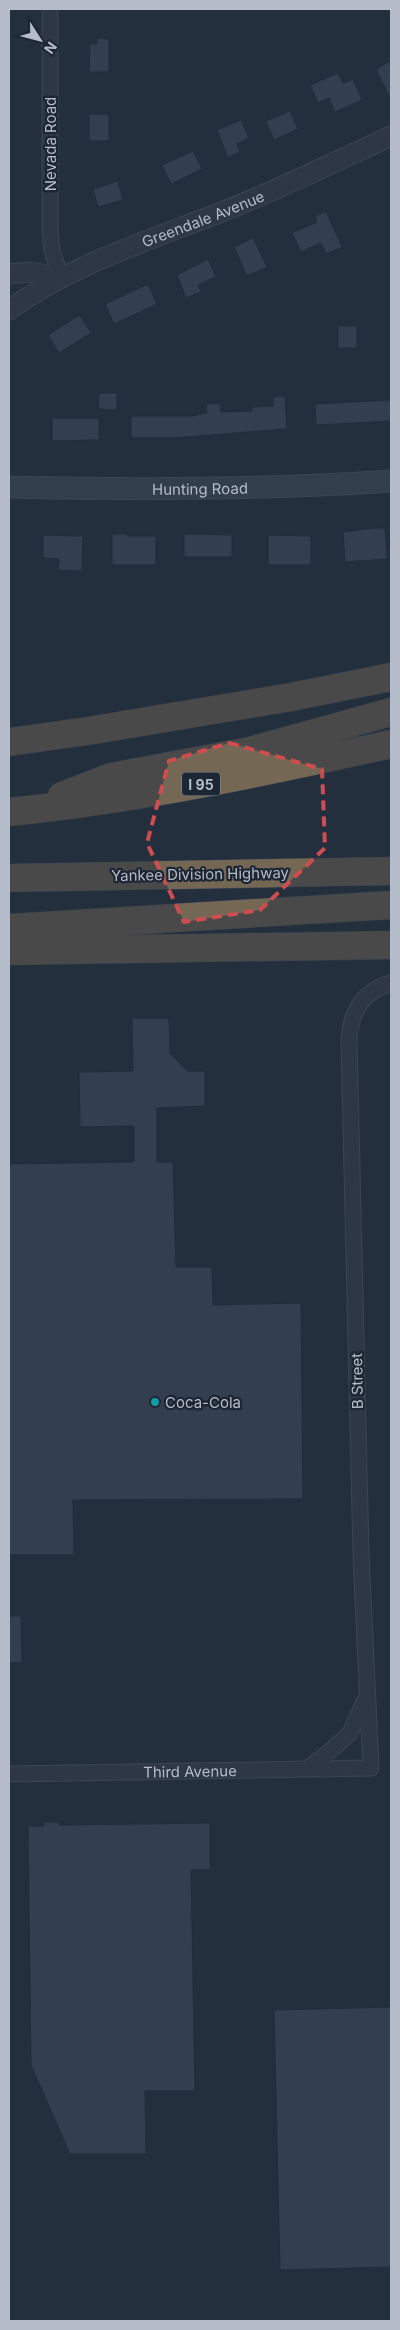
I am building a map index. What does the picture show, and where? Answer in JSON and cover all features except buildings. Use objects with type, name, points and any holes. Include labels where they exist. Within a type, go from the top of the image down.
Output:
[{"type":"highway","points":[[9,742],[88,732],[291,697],[391,677]]},
{"type":"highway","points":[[17,812],[111,776],[250,751],[391,712]]},
{"type":"highway","name":"I 95","points":[[17,812],[93,802],[206,783],[391,744]]},
{"type":"highway","name":"Yankee Division Highway","points":[[9,878],[391,871]]},
{"type":"highway","points":[[9,928],[391,905]]},
{"type":"highway","points":[[9,952],[391,945]]},
{"type":"main road","name":"Hunting Road","points":[[9,487],[113,490],[228,489],[391,481]]},
{"type":"street","name":"Nevada Road","points":[[50,9],[50,230],[54,260],[61,277]]},
{"type":"street","name":"Greendale Avenue","points":[[9,310],[61,277],[108,256],[252,199],[391,136]]},
{"type":"street","points":[[9,274],[29,272],[61,277]]},
{"type":"street","name":"B Street","points":[[371,1768],[366,1698],[349,1041],[351,1022],[364,998],[375,989],[391,983]]},
{"type":"street","points":[[307,1769],[350,1733],[366,1698]]},
{"type":"street","name":"Third Avenue","points":[[9,1774],[371,1768]]},
{"type":"highlighted area","points":[[229,743],[322,769],[325,848],[260,910],[184,922],[147,843],[169,761]]},
{"type":"place","name":"Coca-Cola","points":[[155,1402]]}]
